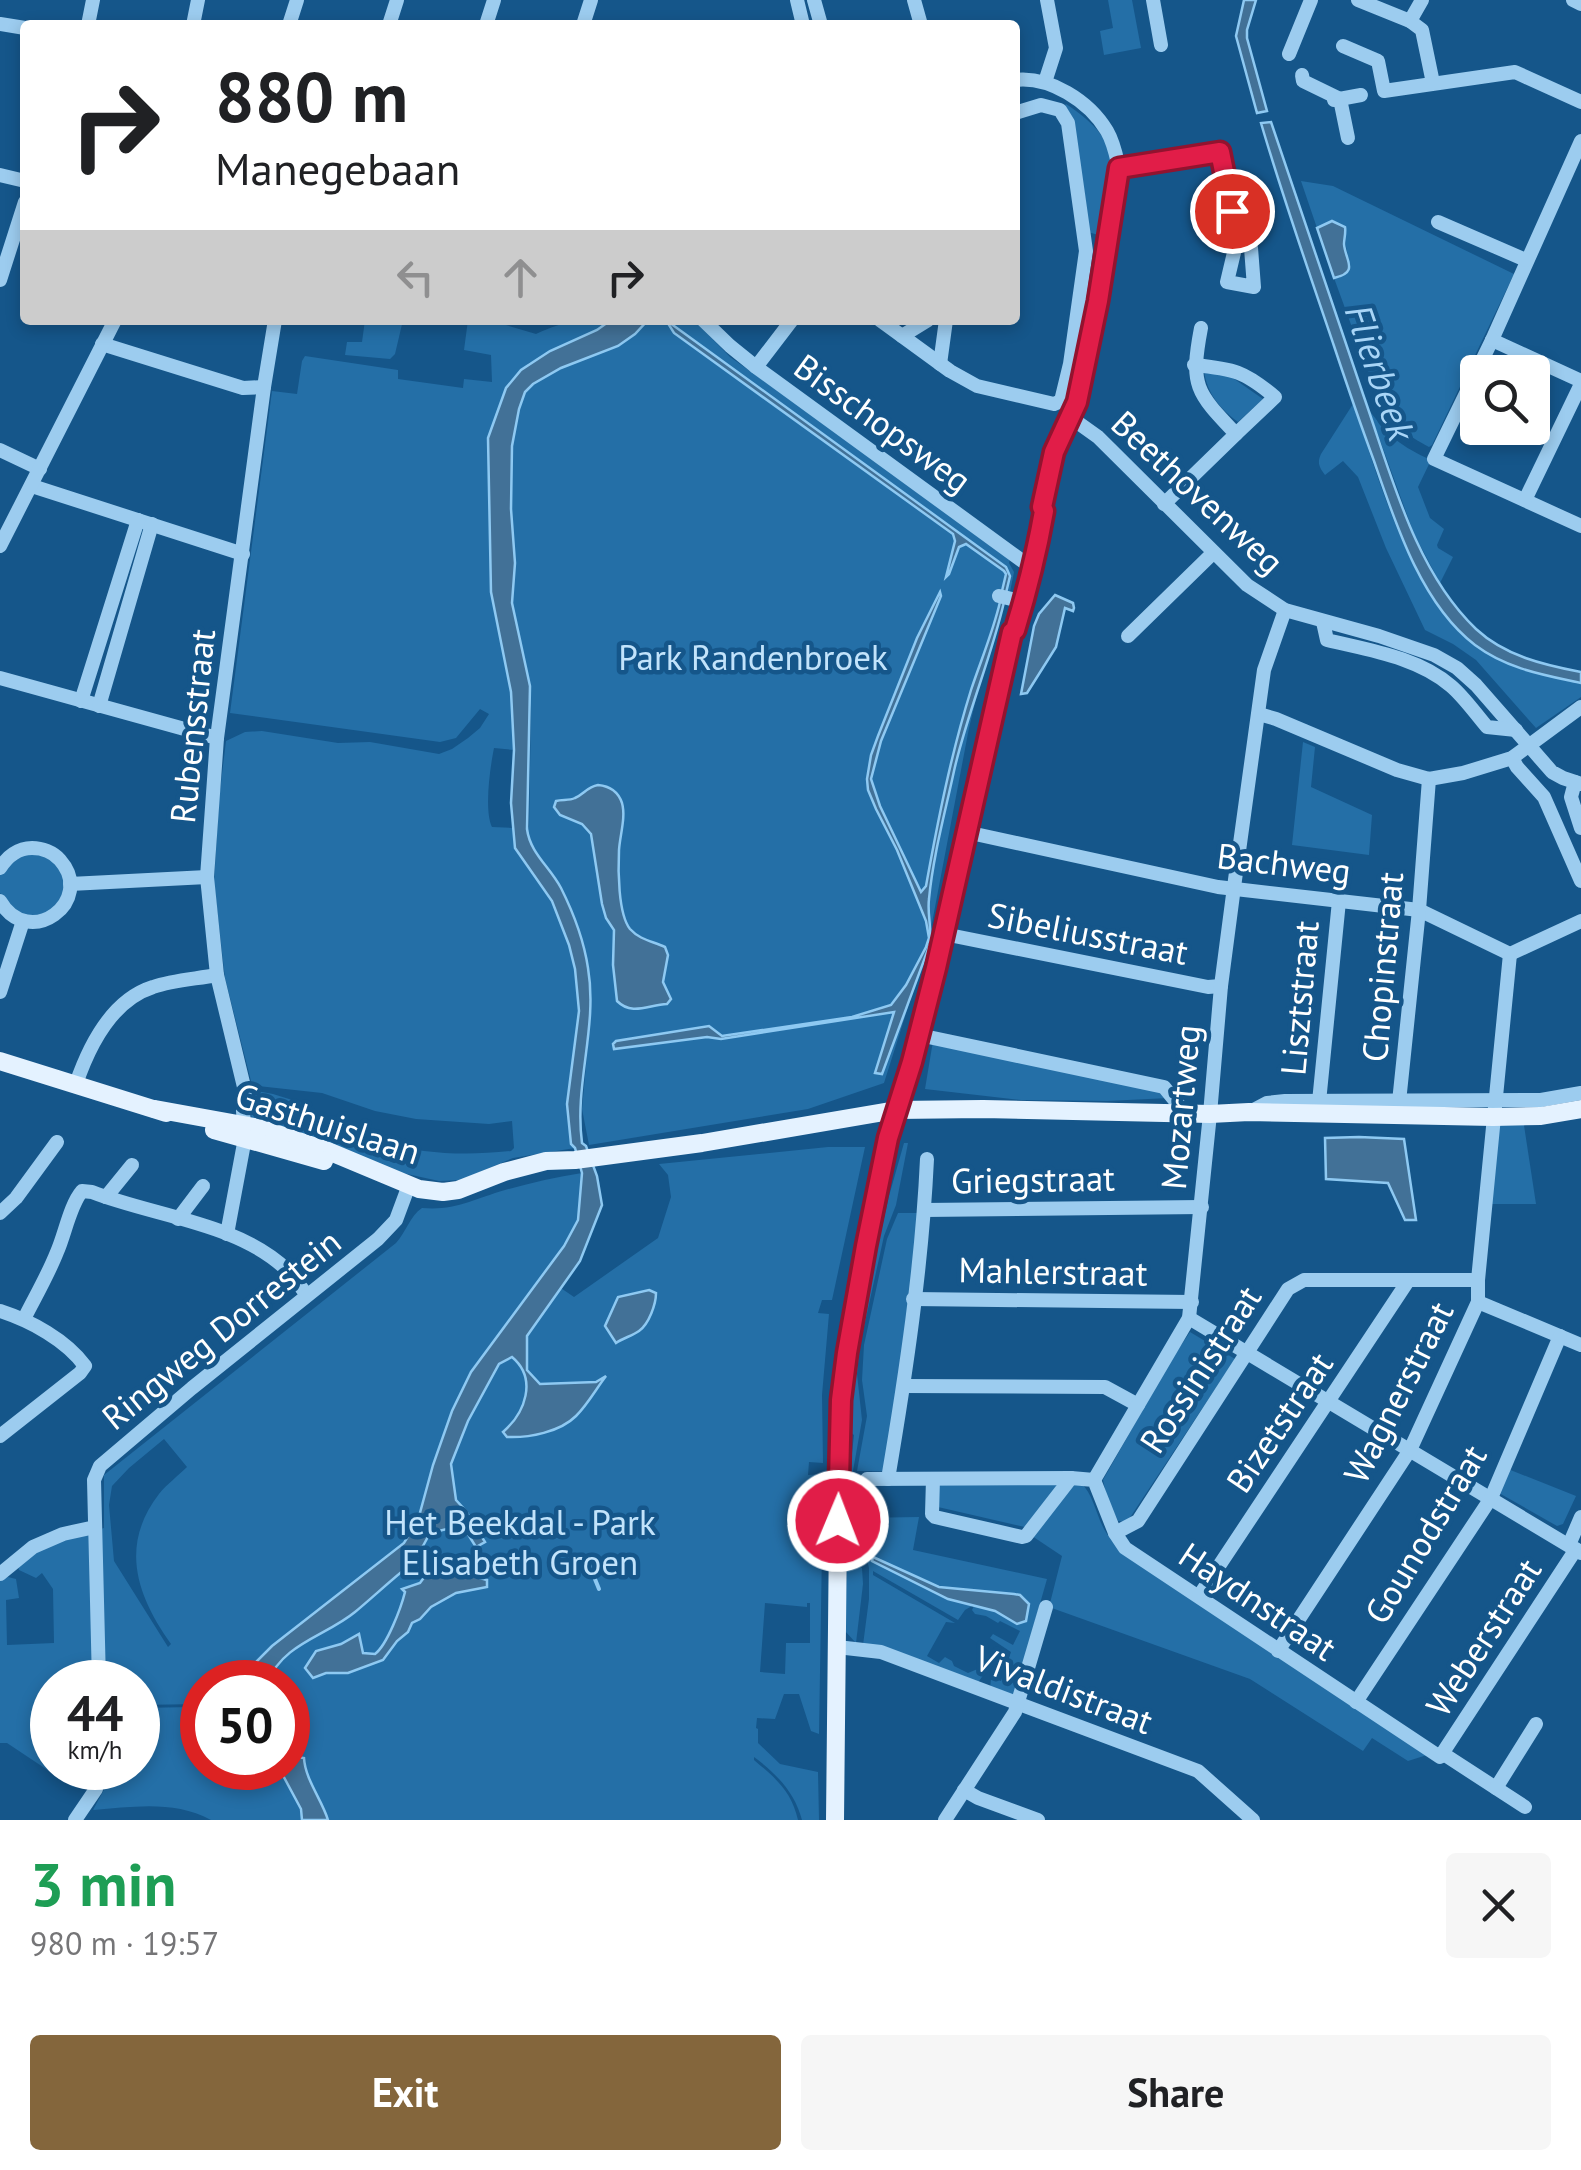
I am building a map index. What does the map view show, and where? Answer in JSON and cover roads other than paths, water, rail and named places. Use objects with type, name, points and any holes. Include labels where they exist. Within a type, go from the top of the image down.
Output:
[{"type":"main road","name":"Gasthuislaan","points":[[0,1061],[155,1109],[244,1131],[430,1201],[450,1201],[582,1159],[896,1110],[1210,1114],[1494,1109],[1541,1116],[1581,1109]]},
{"type":"main road","points":[[835,1820],[841,1400],[854,1311],[896,1110]]},
{"type":"street","points":[[1045,82],[1056,48],[1047,0]]},
{"type":"street","points":[[1153,0],[1161,45]]},
{"type":"street","points":[[1289,54],[1312,0]]},
{"type":"street","points":[[1358,0],[1410,21],[1422,30],[1433,82]]},
{"type":"street","points":[[1410,21],[1422,0]]},
{"type":"street","points":[[1573,0],[1581,4]]},
{"type":"street","points":[[1343,46],[1378,61],[1373,93]]},
{"type":"street","points":[[1334,100],[1515,72],[1581,102]]},
{"type":"street","points":[[1302,75],[1304,81],[1334,100],[1348,138]]},
{"type":"street","points":[[896,1110],[919,1035],[1015,630],[1012,599],[1041,530],[1054,452],[1077,402],[1119,168],[1106,129],[1085,106],[1045,82],[1020,80]]},
{"type":"street","points":[[887,325],[978,386],[1056,404],[1063,396],[1086,252],[1068,123],[1055,107],[1041,105],[1020,111]]},
{"type":"street","points":[[1581,141],[1434,459],[1581,526]]},
{"type":"street","points":[[1119,168],[1220,152],[1238,240]]},
{"type":"street","points":[[0,280],[20,218]]},
{"type":"street","points":[[1438,222],[1526,260]]},
{"type":"street","points":[[1086,252],[1106,254]]},
{"type":"street","points":[[0,546],[112,325]]},
{"type":"street","name":"Rubensstraat","points":[[227,1234],[244,1131],[244,1092],[216,975],[207,877],[218,738],[274,325]]},
{"type":"street","name":"Bisschopsweg","points":[[709,325],[756,367],[1028,565]]},
{"type":"street","points":[[756,367],[788,325]]},
{"type":"street","points":[[902,336],[920,325]]},
{"type":"street","points":[[940,364],[945,325]]},
{"type":"street","points":[[1201,328],[1194,364],[1197,385],[1236,434]]},
{"type":"street","points":[[1492,340],[1581,382],[1525,500]]},
{"type":"street","points":[[102,344],[243,388],[264,387]]},
{"type":"street","points":[[1164,504],[1275,397],[1246,374],[1194,364]]},
{"type":"street","name":"Beethovenweg","points":[[1070,417],[1098,437],[1247,585],[1285,610],[1379,636],[1434,655],[1456,668],[1476,684],[1558,776],[1578,783]]},
{"type":"street","points":[[0,450],[40,469]]},
{"type":"street","points":[[32,486],[242,554]]},
{"type":"street","points":[[80,700],[145,522]]},
{"type":"street","points":[[99,706],[145,522]]},
{"type":"street","points":[[1128,636],[1212,552]]},
{"type":"street","name":"Beethovenweg","points":[[1258,714],[1264,670],[1285,610]]},
{"type":"street","points":[[0,678],[218,738]]},
{"type":"street","points":[[1258,714],[1429,779],[1512,758],[1581,707]]},
{"type":"street","name":"Mozartweg","points":[[1094,1480],[1189,1318],[1221,986],[1258,714]]},
{"type":"street","points":[[1512,758],[1544,797],[1581,881]]},
{"type":"street","name":"Chopinstraat","points":[[1399,1102],[1429,779]]},
{"type":"street","points":[[1578,783],[1571,797],[1581,828]]},
{"type":"street","name":"Bachweg","points":[[966,832],[1218,887],[1419,910],[1510,954]]},
{"type":"street","points":[[0,902],[12,916],[34,922],[56,914],[64,906],[70,884],[63,863],[45,850],[22,850],[1,863]]},
{"type":"street","points":[[70,884],[207,877]]},
{"type":"street","name":"Lisztstraat","points":[[1319,1102],[1338,900]]},
{"type":"street","points":[[0,992],[23,921]]},
{"type":"street","points":[[1510,954],[1581,921]]},
{"type":"street","name":"Sibeliusstraat","points":[[944,934],[1208,987],[1221,986]]},
{"type":"street","name":"Wagnerstraat","points":[[1278,1651],[1410,1450],[1478,1302],[1510,954]]},
{"type":"street","points":[[76,1084],[95,1038],[116,1012],[136,996],[153,987],[216,975]]},
{"type":"street","points":[[919,1035],[1164,1087],[1186,1114]]},
{"type":"street","points":[[1249,1112],[1267,1103],[1319,1102],[1399,1102],[1494,1109],[1581,1094]]},
{"type":"street","points":[[0,1213],[16,1198],[56,1142]]},
{"type":"street","points":[[888,1479],[904,1386],[927,1159]]},
{"type":"street","points":[[106,1197],[132,1165]]},
{"type":"street","points":[[178,1219],[203,1186]]},
{"type":"street","name":"Ringweg Dorrestein","points":[[98,1660],[94,1480],[100,1466],[378,1240],[396,1220],[408,1190]]},
{"type":"street","points":[[24,1319],[56,1255],[75,1200],[82,1192],[227,1234],[258,1249],[287,1270],[307,1295]]},
{"type":"street","name":"Griegstraat","points":[[924,1210],[1202,1207]]},
{"type":"street","name":"Rossinistraat","points":[[1115,1534],[1138,1521],[1246,1352],[1296,1282],[1478,1280]]},
{"type":"street","name":"Bizetstraat","points":[[1199,1596],[1408,1281]]},
{"type":"street","name":"Mahlerstraat","points":[[913,1299],[1192,1302]]},
{"type":"street","points":[[1478,1302],[1581,1345]]},
{"type":"street","points":[[0,1310],[24,1319],[76,1354],[86,1366],[0,1436]]},
{"type":"street","points":[[1189,1318],[1575,1549]]},
{"type":"street","name":"Gounodstraat","points":[[1356,1702],[1491,1498],[1560,1336]]},
{"type":"street","points":[[904,1386],[1105,1387],[1138,1406]]},
{"type":"street","points":[[933,1479],[932,1514],[936,1517],[1022,1537],[1071,1478]]},
{"type":"street","points":[[868,1479],[1094,1480]]},
{"type":"street","name":"Haydnstraat","points":[[1094,1480],[1124,1548],[1356,1702],[1525,1808]]},
{"type":"street","name":"Weberstraat","points":[[1441,1755],[1575,1549],[1581,1517]]},
{"type":"street","points":[[0,1574],[33,1547],[62,1534],[95,1526]]},
{"type":"street","points":[[945,1820],[1015,1712],[1046,1608]]},
{"type":"street","name":"Vivaldistraat","points":[[837,1647],[882,1652],[1198,1771],[1253,1820]]},
{"type":"street","points":[[1496,1788],[1536,1724]]},
{"type":"street","points":[[75,1820],[95,1790]]},
{"type":"street","points":[[964,1790],[1038,1820]]},
{"type":"waterway","points":[[588,1562],[599,1589]]},
{"type":"water label","name":"Flierbeek","points":[[1381,372]]},
{"type":"park label","name":"Park Randenbroek","points":[[753,657]]},
{"type":"park label","name":"Het Beekdal - Park Elisabeth Groen","points":[[520,1542]]}]
